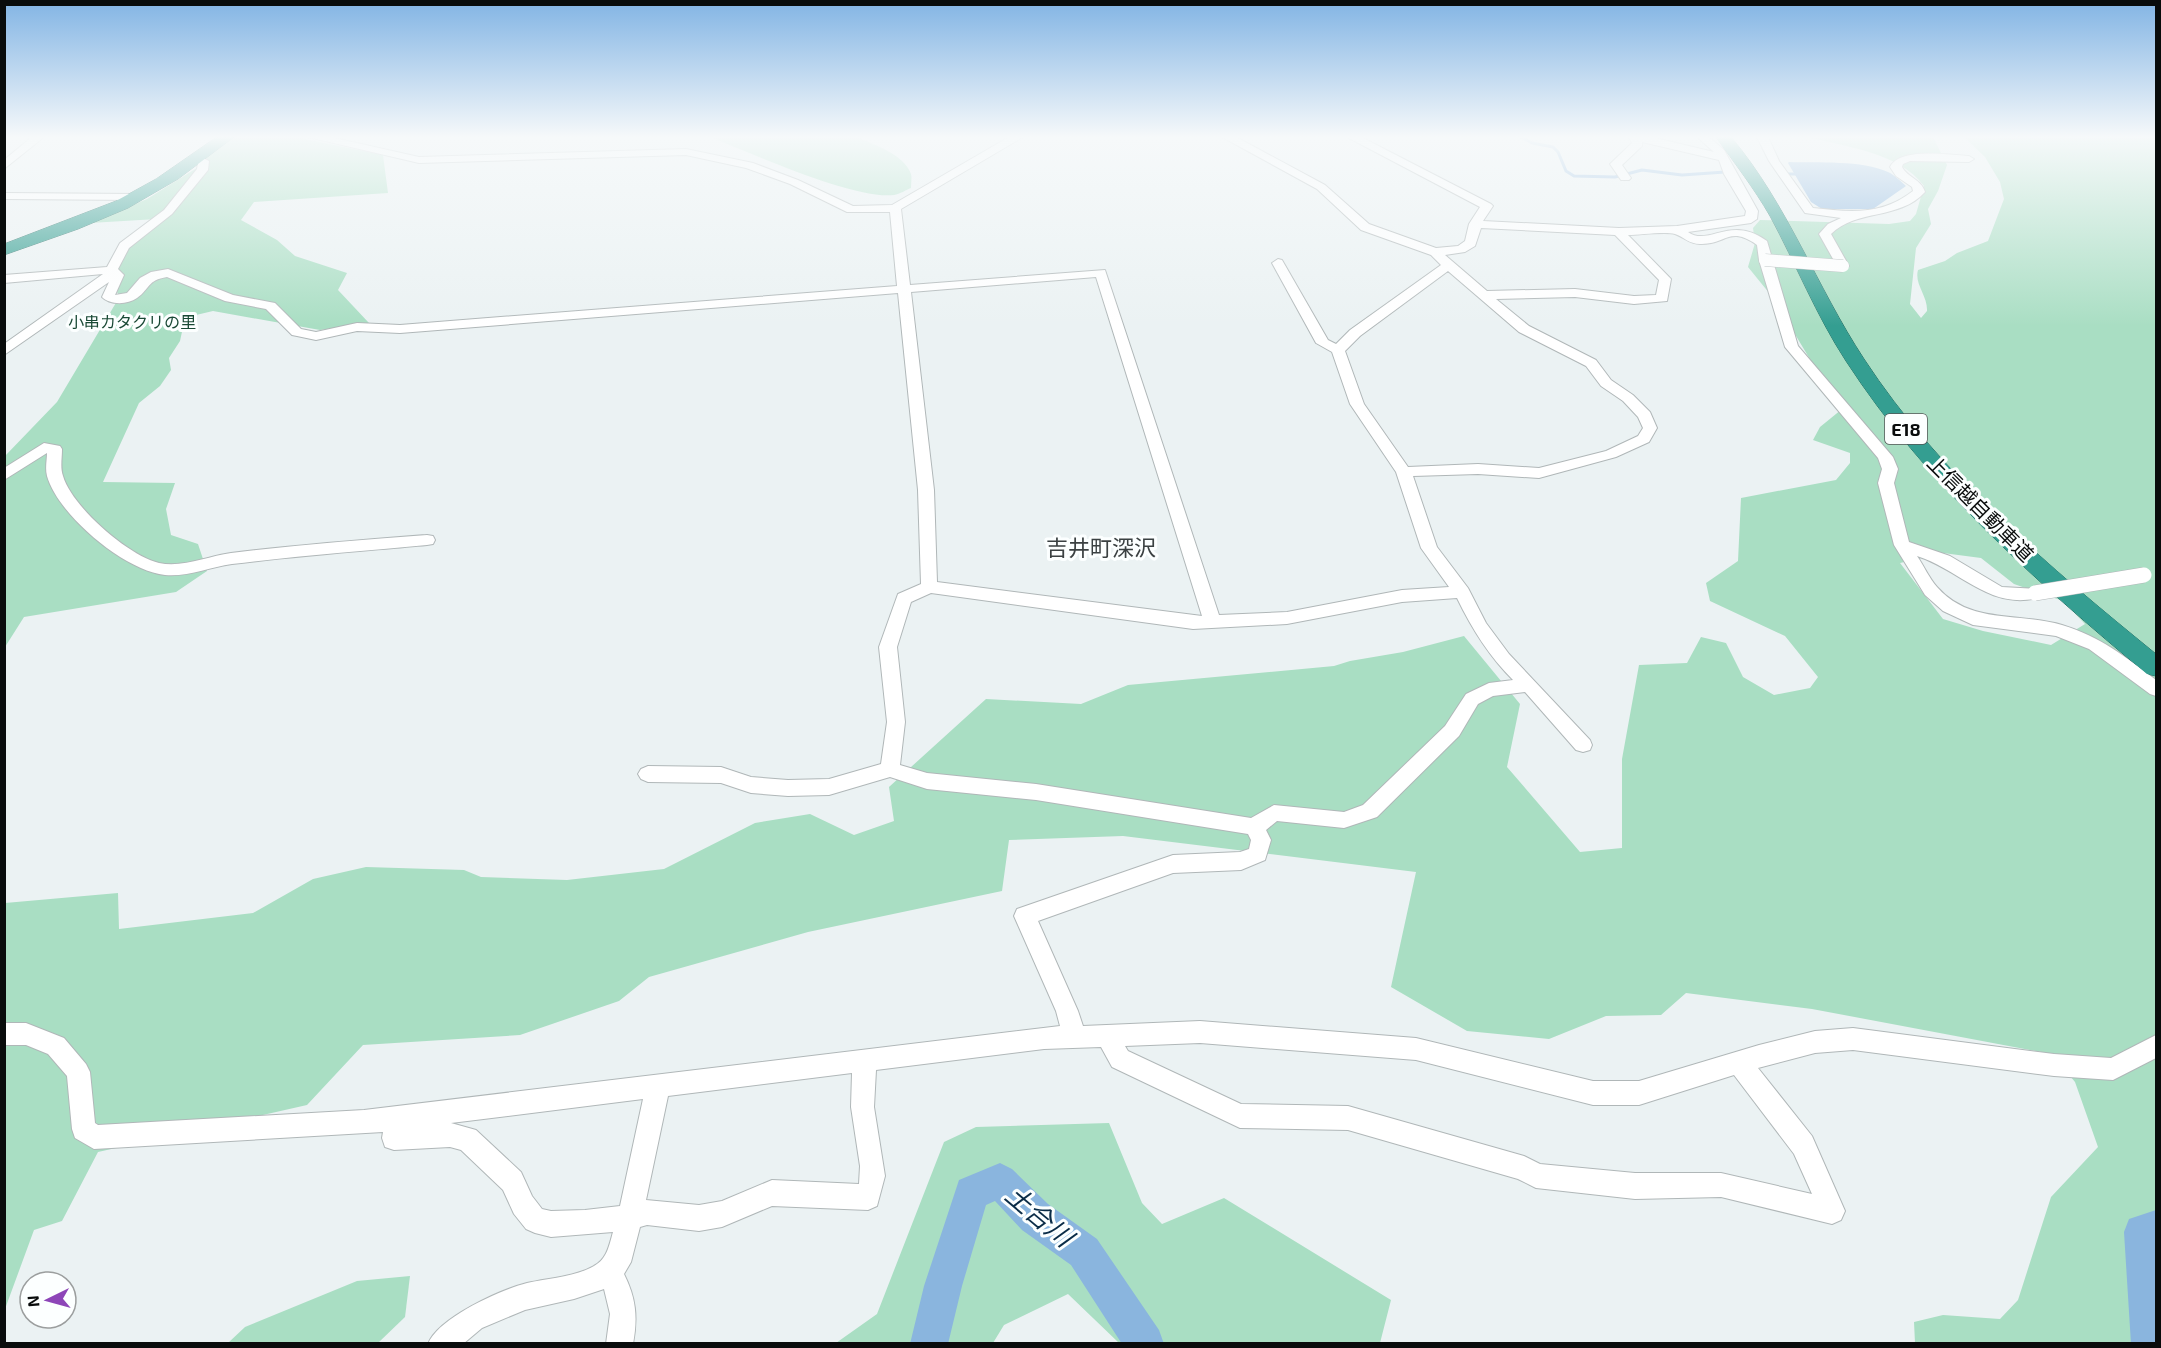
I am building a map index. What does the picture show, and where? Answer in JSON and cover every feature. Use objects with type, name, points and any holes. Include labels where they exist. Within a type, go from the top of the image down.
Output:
[{"type":"highway","points":[[4,250],[130,200]]},
{"type":"highway","name":"上信越自動車道","points":[[1768,200],[1838,333],[1899,421],[1935,463],[2001,532],[2083,606],[2157,667]]},
{"type":"highway","name":"上信越自動車道","points":[[1785,200],[1875,362],[1920,421],[2023,530],[2157,646]]},
{"type":"street","points":[[4,351],[112,271],[124,246],[168,212],[178,200]]},
{"type":"street","points":[[830,200],[851,210],[895,208],[909,200]]},
{"type":"street","points":[[1335,200],[1365,227],[1435,252],[1524,329],[1591,363],[1606,383],[1628,398],[1645,415],[1650,428],[1644,439],[1611,454],[1539,473],[1478,469],[1404,472]]},
{"type":"street","points":[[1435,252],[1461,249],[1471,243],[1475,224],[1487,206],[1475,200]]},
{"type":"street","points":[[1475,224],[1618,232],[1677,230],[1751,219],[1752,211],[1745,200]]},
{"type":"street","points":[[1801,200],[1809,211],[1859,216]]},
{"type":"street","points":[[1765,260],[1843,266],[1825,234],[1829,228],[1859,216],[1880,213],[1907,200]]},
{"type":"street","points":[[895,208],[926,490],[929,587]]},
{"type":"street","points":[[1677,230],[1692,240],[1710,240],[1722,234],[1736,232],[1753,237],[1763,244],[1765,260],[1792,347],[1885,457],[1890,469],[1886,483],[1902,545],[1930,591],[1949,607],[1973,619],[2058,630],[2094,644],[2157,689]]},
{"type":"street","points":[[1485,295],[1575,293],[1635,300],[1662,298],[1665,279],[1618,232]]},
{"type":"street","points":[[1278,263],[1323,343],[1338,350],[1357,404],[1404,472],[1429,548],[1462,592],[1479,626],[1503,659],[1583,746]]},
{"type":"street","points":[[1338,350],[1355,333],[1448,265]]},
{"type":"street","points":[[4,279],[112,271],[118,275],[108,297],[117,300],[132,296],[144,281],[155,275],[168,273],[230,298],[270,306],[297,332],[316,336],[357,327],[400,329],[1101,273],[1213,623]]},
{"type":"street","points":[[4,475],[44,448],[56,449],[54,475],[62,492],[95,528],[122,552],[155,568],[171,570],[227,560],[427,540]]},
{"type":"street","points":[[1902,545],[1949,562],[1982,586],[2002,594],[2017,596],[2144,575]]},
{"type":"street","points":[[890,769],[896,722],[888,647],[904,598],[929,587],[1144,618],[1213,623],[1287,618],[1402,596],[1462,592]]},
{"type":"street","points":[[648,774],[721,775],[751,785],[788,788],[829,787],[890,769],[927,781],[1036,792],[1254,827],[1274,813],[1344,820],[1370,811],[1452,731],[1472,699],[1488,690],[1529,686]]},
{"type":"street","points":[[1074,1036],[1067,1011],[1025,916],[1173,864],[1241,861],[1258,854],[1261,840],[1254,827]]},
{"type":"street","points":[[4,1034],[26,1034],[56,1046],[78,1072],[84,1129],[94,1137],[364,1122],[1044,1038],[1106,1034],[1200,1032],[1416,1049],[1593,1093],[1640,1093],[1739,1062],[1815,1042],[1853,1039],[1925,1050],[2113,1069],[2157,1046]]},
{"type":"street","points":[[1106,1034],[1120,1059],[1240,1116],[1348,1118],[1515,1165],[1536,1176],[1635,1186],[1721,1185],[1832,1211],[1803,1145],[1739,1062]]},
{"type":"street","points":[[399,1117],[394,1138],[450,1135],[467,1139],[512,1181],[523,1205],[535,1220],[551,1224],[574,1224],[630,1217],[647,1212],[699,1218],[722,1214],[772,1193],[868,1197],[873,1186],[872,1157],[863,1112],[865,1060]]},
{"type":"street","points":[[441,1344],[473,1319],[524,1297],[602,1277],[618,1262],[658,1086]]},
{"type":"street","points":[[608,1271],[622,1293],[625,1312],[619,1344]]},
{"type":"green space","points":[[145,200],[173,200],[157,219],[90,223]]},
{"type":"green space","name":"小串カタクリの里","points":[[175,200],[285,200],[254,202],[241,220],[277,240],[295,256],[347,273],[338,290],[369,323],[320,330],[213,311],[196,315],[183,327],[180,341],[169,358],[171,370],[160,386],[139,403],[103,482],[175,483],[166,509],[171,535],[198,544],[207,571],[176,592],[24,617],[5,647],[5,456],[57,402],[120,296],[116,291],[122,277],[117,268],[128,246],[144,233]]},
{"type":"green space","points":[[1920,200],[1933,200],[1928,209],[1931,224],[1916,248],[1910,304],[1921,318],[1927,311],[1927,306],[1918,280],[1918,270],[1945,261],[1957,253],[1988,241],[2004,200],[2156,200],[2156,1343],[1915,1343],[1914,1322],[1943,1315],[2000,1319],[2018,1300],[2051,1197],[2098,1147],[2075,1082],[2052,1054],[1812,1009],[1686,993],[1661,1015],[1606,1016],[1549,1039],[1467,1031],[1391,987],[1416,872],[1123,836],[1009,840],[1002,891],[808,932],[649,977],[619,1001],[520,1035],[363,1045],[307,1105],[98,1152],[62,1221],[34,1230],[5,1309],[5,903],[118,893],[119,929],[253,913],[313,879],[366,867],[464,870],[481,877],[567,880],[664,869],[755,823],[810,814],[854,835],[894,821],[889,787],[986,699],[1081,704],[1128,685],[1334,666],[1403,652],[1464,636],[1520,704],[1507,767],[1580,852],[1622,848],[1622,759],[1639,665],[1687,663],[1701,637],[1726,643],[1743,677],[1774,695],[1810,688],[1818,677],[1785,636],[1710,601],[1706,583],[1738,561],[1741,498],[1836,480],[1850,463],[1850,453],[1813,440],[1820,427],[1847,405],[1811,361],[1774,299],[1748,267],[1755,243],[1753,228],[1760,220],[1889,224],[1910,221],[1916,214]],"holes":[[[1943,553],[1981,558],[2014,584],[2063,601],[2085,624],[2051,645],[1983,631],[1943,619],[1900,563]]]},
{"type":"green space","points":[[1109,1123],[1142,1203],[1162,1224],[1224,1198],[1391,1300],[1380,1343],[1119,1343],[1068,1294],[1004,1325],[993,1343],[836,1343],[877,1314],[944,1142],[976,1127]]},
{"type":"green space","points":[[410,1276],[405,1317],[378,1343],[228,1343],[245,1327],[357,1281]]},
{"type":"water","points":[[1810,200],[1886,200],[1873,209],[1822,209]]},
{"type":"waterway","name":"土合川","points":[[929,1344],[943,1286],[972,1193],[1000,1181],[1035,1217],[1084,1252],[1145,1344]]},
{"type":"waterway","name":"土合川","points":[[2150,1344],[2142,1232],[2156,1228]]},
{"type":"district","name":"吉井町深沢","points":[[1101,547]]}]
